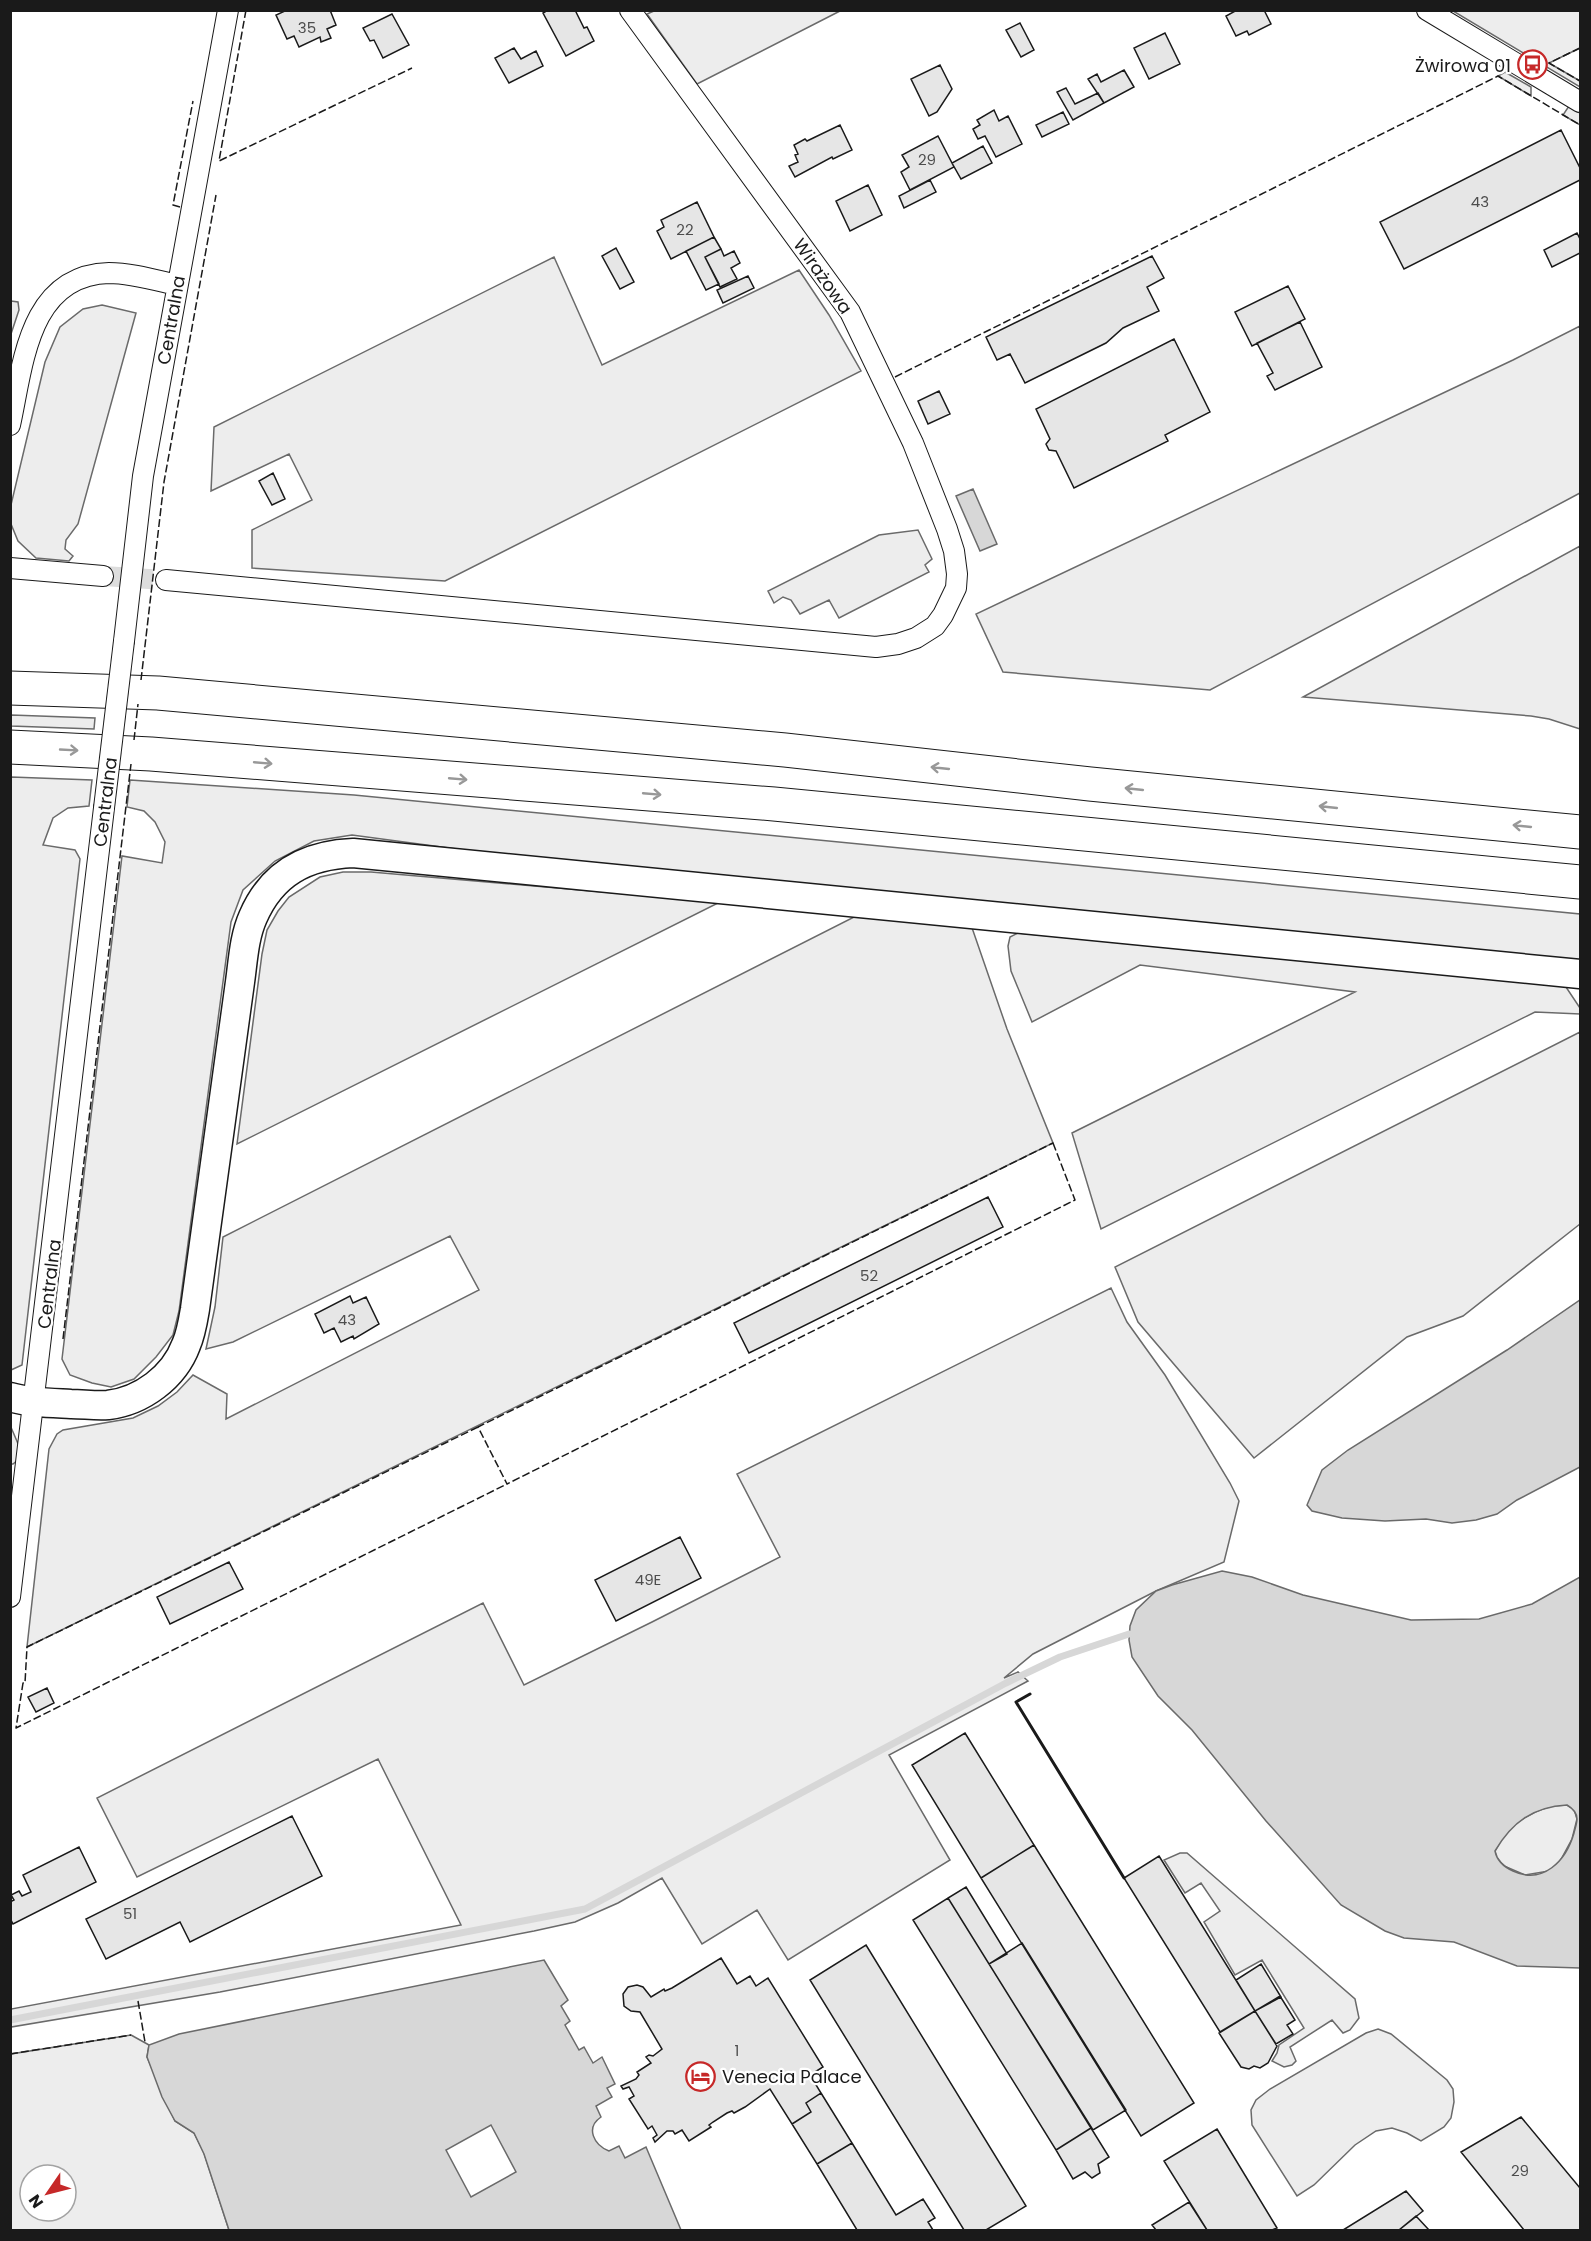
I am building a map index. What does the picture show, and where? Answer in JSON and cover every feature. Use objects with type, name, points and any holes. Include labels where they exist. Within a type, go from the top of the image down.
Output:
[{"type":"highway","points":[[10,688],[158,693],[738,746],[1102,786],[1581,832]]},
{"type":"highway","points":[[10,747],[151,754],[774,804],[1581,882]]},
{"type":"street","name":"Centralna","points":[[10,1597],[23,1400],[104,808],[143,476],[228,10]]},
{"type":"street","name":"Wirażowa","points":[[166,580],[876,646],[898,644],[916,638],[935,626],[950,604],[956,588],[954,552],[913,443],[850,312],[630,10]]},
{"type":"street","points":[[1427,10],[1581,102]]},
{"type":"street","points":[[10,425],[31,332],[41,310],[63,289],[86,277],[112,273],[177,285]]},
{"type":"street","points":[[10,568],[103,576]]},
{"type":"street","points":[[23,1400],[92,1405],[122,1402],[144,1393],[164,1378],[186,1346],[195,1309],[249,930],[253,917],[272,886],[294,868],[313,858],[353,853],[1581,974]]},
{"type":"shaded area","points":[[654,11],[840,11],[697,84],[647,14]]},
{"type":"shaded area","points":[[1453,11],[1580,11],[1580,48],[1549,63],[1580,81],[1580,87]]},
{"type":"shaded area","points":[[1505,72],[1531,87],[1531,96],[1498,76]]},
{"type":"shaded area","points":[[1569,106],[1580,113],[1580,125],[1563,115]]},
{"type":"shaded area","points":[[554,257],[602,365],[799,270],[829,315],[861,371],[445,581],[252,568],[252,530],[312,500],[289,454],[211,491],[214,427]]},
{"type":"shaded area","points":[[11,301],[18,302],[19,310],[11,334]]},
{"type":"shaded area","points":[[102,305],[136,313],[78,524],[66,540],[65,549],[73,556],[69,561],[36,558],[18,541],[11,524],[10,509],[45,362],[60,327],[83,309]]},
{"type":"shaded area","points":[[1580,326],[1580,493],[1210,690],[1003,672],[976,614],[1513,360]]},
{"type":"shaded area","points":[[973,489],[997,544],[980,551],[956,496]]},
{"type":"shaded area","points":[[918,530],[932,559],[925,565],[929,572],[839,618],[829,600],[800,614],[791,600],[783,597],[774,603],[768,591],[879,535]]},
{"type":"shaded area","points":[[1580,546],[1580,729],[1531,716],[1303,697]]},
{"type":"shaded area","points":[[11,715],[95,718],[94,729],[11,726]]},
{"type":"shaded area","points":[[11,777],[92,780],[89,806],[68,808],[53,818],[43,845],[75,850],[80,859],[22,1365],[11,1370]]},
{"type":"shaded area","points":[[130,780],[354,795],[1580,914],[1580,961],[479,852],[352,835],[314,841],[275,861],[243,890],[231,922],[179,1311],[173,1335],[156,1357],[134,1379],[111,1387],[70,1375],[62,1359],[122,856],[162,863],[165,842],[155,822],[144,811],[127,807]]},
{"type":"shaded area","points":[[343,872],[371,872],[720,902],[237,1144],[267,930],[289,897],[320,877]]},
{"type":"shaded area","points":[[854,917],[970,922],[1007,1029],[1053,1143],[27,1647],[49,1449],[57,1434],[63,1430],[133,1418],[158,1406],[177,1392],[193,1375],[227,1394],[226,1419],[479,1290],[450,1236],[233,1342],[206,1349],[215,1307],[223,1237]]},
{"type":"shaded area","points":[[1018,933],[1564,984],[1580,1008],[1580,1014],[1535,1012],[1101,1229],[1072,1133],[1355,992],[1140,965],[1032,1022],[1011,971],[1008,946],[1010,937]]},
{"type":"shaded area","points":[[1580,1032],[1580,1224],[1463,1316],[1407,1337],[1254,1458],[1138,1322],[1115,1267]]},
{"type":"shaded area","points":[[1111,1288],[1127,1322],[1165,1375],[1239,1501],[1224,1562],[1156,1591],[1033,1654],[1004,1678],[1018,1672],[1028,1681],[889,1755],[950,1860],[788,1960],[757,1910],[702,1944],[662,1878],[618,1903],[575,1922],[220,1992],[11,2027],[11,2009],[461,1925],[378,1759],[137,1877],[97,1798],[483,1603],[524,1685],[652,1622],[780,1557],[737,1474]]},
{"type":"shaded area","points":[[1580,1300],[1580,1467],[1517,1500],[1497,1514],[1476,1520],[1452,1523],[1426,1519],[1385,1521],[1342,1518],[1312,1511],[1307,1505],[1322,1470],[1348,1450],[1507,1350]]},
{"type":"shaded area","points":[[10,1425],[19,1446],[19,1459],[13,1464],[11,1464]]},
{"type":"shaded area","points":[[1222,1571],[1252,1577],[1303,1595],[1411,1620],[1479,1619],[1532,1604],[1580,1577],[1580,1968],[1517,1966],[1454,1942],[1404,1938],[1385,1931],[1341,1905],[1266,1821],[1192,1730],[1158,1696],[1132,1657],[1129,1640],[1130,1626],[1136,1610],[1156,1591]],"holes":[[[1567,1805],[1574,1810],[1577,1822],[1565,1853],[1552,1868],[1543,1873],[1524,1875],[1504,1866],[1499,1861],[1495,1851],[1516,1824],[1544,1809]]]},
{"type":"shaded area","points":[[1567,1805],[1574,1809],[1577,1819],[1572,1839],[1559,1863],[1549,1871],[1525,1875],[1504,1866],[1496,1857],[1495,1851],[1504,1835],[1519,1821],[1551,1806]]},
{"type":"shaded area","points":[[1180,1853],[1187,1853],[1355,1999],[1359,2018],[1350,2030],[1343,2033],[1332,2020],[1290,2047],[1296,2061],[1292,2065],[1284,2067],[1272,2061],[1279,2045],[1304,2028],[1262,1960],[1235,1975],[1204,1922],[1220,1911],[1201,1883],[1185,1893],[1164,1860]]},
{"type":"shaded area","points":[[544,1960],[568,2000],[561,2006],[570,2021],[565,2025],[579,2050],[584,2047],[593,2063],[602,2057],[615,2084],[607,2088],[612,2097],[596,2106],[601,2117],[593,2126],[593,2136],[599,2145],[609,2151],[619,2146],[625,2158],[646,2147],[681,2230],[229,2230],[204,2154],[194,2133],[175,2121],[162,2097],[147,2057],[149,2045],[179,2034]]},
{"type":"shaded area","points":[[1378,2029],[1391,2034],[1447,2080],[1453,2089],[1454,2102],[1451,2118],[1444,2127],[1421,2141],[1392,2128],[1376,2131],[1355,2145],[1314,2185],[1297,2196],[1252,2125],[1251,2110],[1256,2100],[1270,2089],[1366,2033]]},
{"type":"shaded area","points":[[131,2035],[149,2045],[147,2057],[175,2121],[194,2133],[204,2153],[229,2230],[11,2230],[11,2054]]},
{"type":"pier","points":[[491,2125],[516,2172],[471,2197],[446,2150]]},
{"type":"building","points":[[287,10],[330,10],[336,25],[327,29],[331,38],[321,42],[320,37],[299,47],[294,36],[287,39],[276,15]]},
{"type":"building","points":[[548,10],[575,10],[594,41],[566,56],[543,13]]},
{"type":"building","points":[[1237,10],[1264,10],[1271,24],[1249,35],[1247,31],[1236,36],[1226,16]]},
{"type":"building","points":[[392,14],[409,45],[383,58],[374,40],[370,41],[363,28]]},
{"type":"building","points":[[1020,23],[1034,50],[1021,57],[1006,30]]},
{"type":"building","points":[[1165,33],[1180,64],[1149,79],[1134,48]]},
{"type":"building","points":[[514,48],[521,59],[536,51],[543,66],[509,83],[495,58]]},
{"type":"building","points":[[940,65],[952,89],[937,112],[929,116],[911,79]]},
{"type":"building","points":[[1124,70],[1134,87],[1104,103],[1088,79],[1097,74],[1101,82]]},
{"type":"building","points":[[1066,88],[1075,104],[1098,93],[1104,103],[1073,120],[1057,92]]},
{"type":"building","points":[[994,110],[999,121],[1008,116],[1022,144],[996,157],[985,136],[978,139],[973,129],[980,125],[977,120]]},
{"type":"building","points":[[1063,112],[1069,124],[1042,137],[1036,125]]},
{"type":"building","points":[[840,125],[852,150],[833,159],[832,157],[795,177],[789,166],[798,162],[795,155],[798,154],[794,145]]},
{"type":"building","points":[[1561,130],[1580,168],[1580,180],[1404,269],[1380,222]]},
{"type":"building","points":[[938,136],[954,167],[910,190],[901,172],[909,167],[902,155]]},
{"type":"building","points":[[983,146],[992,163],[961,179],[952,163]]},
{"type":"building","points":[[930,180],[936,192],[904,208],[899,196]]},
{"type":"building","points":[[868,185],[882,215],[850,231],[836,201]]},
{"type":"building","points":[[697,202],[714,237],[671,259],[657,231],[664,227],[661,220]]},
{"type":"building","points":[[1577,233],[1580,239],[1580,253],[1552,267],[1544,250]]},
{"type":"building","points":[[714,237],[721,249],[705,257],[719,284],[706,290],[686,251]]},
{"type":"building","points":[[616,248],[634,282],[620,289],[602,256]]},
{"type":"building","points":[[721,249],[724,256],[734,251],[740,263],[731,268],[737,279],[720,287],[705,257]]},
{"type":"building","points":[[1152,256],[1164,278],[1147,287],[1159,311],[1123,328],[1106,343],[1025,383],[1010,354],[997,360],[986,337]]},
{"type":"building","points":[[748,276],[754,288],[723,303],[717,290]]},
{"type":"building","points":[[1288,286],[1305,319],[1252,346],[1235,312]]},
{"type":"building","points":[[1300,322],[1322,367],[1275,390],[1267,376],[1273,373],[1257,343]]},
{"type":"building","points":[[1174,339],[1210,412],[1165,435],[1168,441],[1074,488],[1056,451],[1049,450],[1046,444],[1050,439],[1036,409]]},
{"type":"building","points":[[939,391],[950,414],[928,424],[918,401]]},
{"type":"building","points":[[273,473],[285,499],[272,505],[259,481]]},
{"type":"building","points":[[988,1197],[1003,1227],[749,1353],[734,1323]]},
{"type":"building","points":[[350,1296],[353,1303],[366,1297],[379,1324],[354,1339],[353,1336],[341,1342],[334,1328],[324,1333],[315,1314]]},
{"type":"building","points":[[680,1537],[701,1578],[616,1621],[595,1580]]},
{"type":"building","points":[[229,1562],[243,1589],[170,1624],[157,1597]]},
{"type":"building","points":[[47,1688],[54,1703],[36,1712],[28,1697]]},
{"type":"building","points":[[965,1733],[1034,1845],[981,1878],[912,1765]]},
{"type":"building","points":[[292,1816],[322,1876],[190,1942],[180,1922],[106,1959],[86,1919]]},
{"type":"building","points":[[1034,1845],[1194,2103],[1141,2136],[981,1878]]},
{"type":"building","points":[[79,1847],[96,1882],[13,1924],[10,1918],[10,1902],[14,1900],[11,1895],[19,1891],[22,1896],[31,1892],[23,1875]]},
{"type":"building","points":[[1159,1856],[1255,2011],[1220,2032],[1124,1878]]},
{"type":"building","points":[[966,1887],[1007,1954],[989,1964],[948,1898]]},
{"type":"building","points":[[948,1898],[1091,2128],[1056,2150],[913,1920]]},
{"type":"building","points":[[1022,1943],[1126,2110],[1093,2130],[989,1964]]},
{"type":"building","points":[[866,1945],[1026,2206],[986,2230],[964,2230],[810,1980]]},
{"type":"building","points":[[721,1958],[737,1984],[750,1976],[756,1986],[768,1978],[823,2067],[810,2075],[821,2093],[806,2103],[811,2112],[792,2124],[770,2089],[745,2107],[734,2113],[732,2111],[727,2113],[689,2141],[682,2130],[675,2134],[673,2131],[667,2131],[655,2142],[653,2138],[657,2135],[652,2126],[648,2129],[629,2099],[634,2096],[629,2087],[623,2089],[621,2086],[636,2079],[639,2075],[637,2072],[651,2063],[646,2057],[653,2056],[662,2049],[640,2012],[631,2011],[624,2006],[623,1994],[628,1987],[637,1985],[643,1987],[651,1997],[664,1989],[665,1991],[672,1988]]},
{"type":"building","points":[[1261,1964],[1281,1997],[1255,2011],[1236,1980]]},
{"type":"building","points":[[1280,1996],[1295,2020],[1287,2025],[1293,2034],[1276,2044],[1255,2011]]},
{"type":"building","points":[[1255,2011],[1277,2046],[1268,2063],[1260,2068],[1254,2066],[1249,2069],[1241,2067],[1219,2033]]},
{"type":"building","points":[[821,2093],[852,2143],[817,2164],[792,2124],[811,2112],[806,2103]]},
{"type":"building","points":[[1521,2117],[1580,2188],[1580,2230],[1524,2230],[1461,2152]]},
{"type":"building","points":[[1091,2128],[1109,2157],[1098,2164],[1100,2173],[1092,2178],[1085,2172],[1073,2179],[1056,2150]]},
{"type":"building","points":[[1217,2129],[1277,2228],[1272,2230],[1207,2230],[1164,2161]]},
{"type":"building","points":[[852,2143],[896,2215],[923,2199],[935,2218],[928,2222],[933,2230],[857,2230],[817,2164]]},
{"type":"building","points":[[1406,2191],[1423,2211],[1399,2230],[1343,2230]]},
{"type":"building","points":[[1189,2202],[1207,2230],[1156,2230],[1152,2225]]},
{"type":"building","points":[[1416,2216],[1429,2230],[1399,2230]]},
{"type":"waterway","points":[[10,2020],[585,1909],[1006,1683],[1060,1657],[1129,1634]]},
{"type":"tunnel","points":[[103,576],[166,580]]},
{"type":"fence","points":[[246,10],[219,161],[412,68]]},
{"type":"fence","points":[[1580,48],[1549,63],[1580,81]]},
{"type":"fence","points":[[895,377],[1498,76],[1580,125]]},
{"type":"fence","points":[[180,207],[173,205],[193,101]]},
{"type":"fence","points":[[141,680],[164,482],[216,195]]},
{"type":"fence","points":[[134,740],[138,704]]},
{"type":"fence","points":[[63,1339],[131,764]]},
{"type":"fence","points":[[1053,1143],[1075,1200],[507,1484],[478,1427],[1053,1143]]},
{"type":"fence","points":[[478,1427],[27,1647],[25,1683],[23,1683],[16,1728],[507,1484]]},
{"type":"fence","points":[[138,2001],[145,2042]]},
{"type":"fence","points":[[10,2054],[131,2035]]},
{"type":"wall","points":[[1030,1694],[1016,1702],[1124,1878]]},
{"type":"place","name":"Żwirowa 01","points":[[1532,65]]},
{"type":"place","name":"Venecia Palace","points":[[701,2076]]}]
